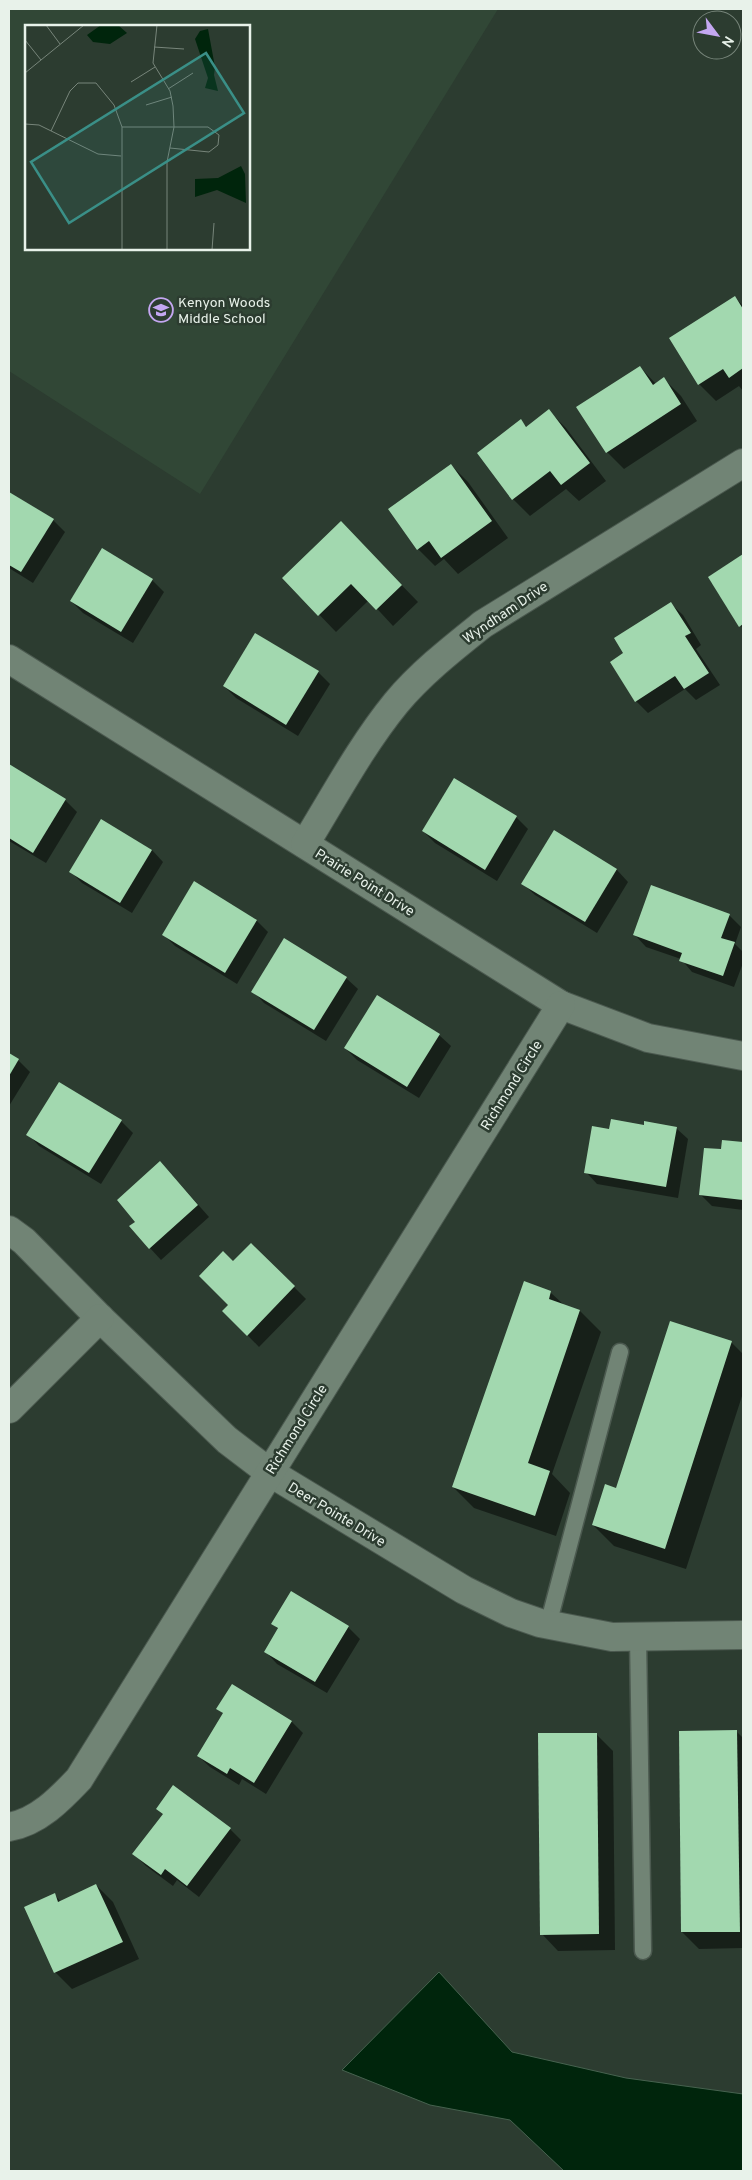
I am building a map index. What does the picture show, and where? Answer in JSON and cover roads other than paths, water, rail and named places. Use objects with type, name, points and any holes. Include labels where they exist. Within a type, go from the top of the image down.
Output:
[{"type":"street","name":"Wyndham Drive","points":[[304,844],[371,738],[396,703],[454,647],[483,624],[743,463]]},
{"type":"street","name":"Prairie Point Drive","points":[[9,659],[561,1005],[648,1038],[743,1056]]},
{"type":"street","name":"Richmond Circle","points":[[9,1827],[18,1826],[53,1806],[79,1779],[561,1005]]},
{"type":"street","name":"Deer Pointe Drive","points":[[9,1230],[24,1241],[100,1318],[227,1440],[269,1472],[464,1590],[511,1613],[548,1625],[612,1637],[743,1635]]},
{"type":"street","points":[[9,1410],[100,1318]]},
{"type":"lane","points":[[548,1625],[620,1352]]},
{"type":"lane","points":[[638,1637],[644,1951]]},
{"type":"place","name":"Kenyon Woods Middle School","points":[[161,310]]}]
